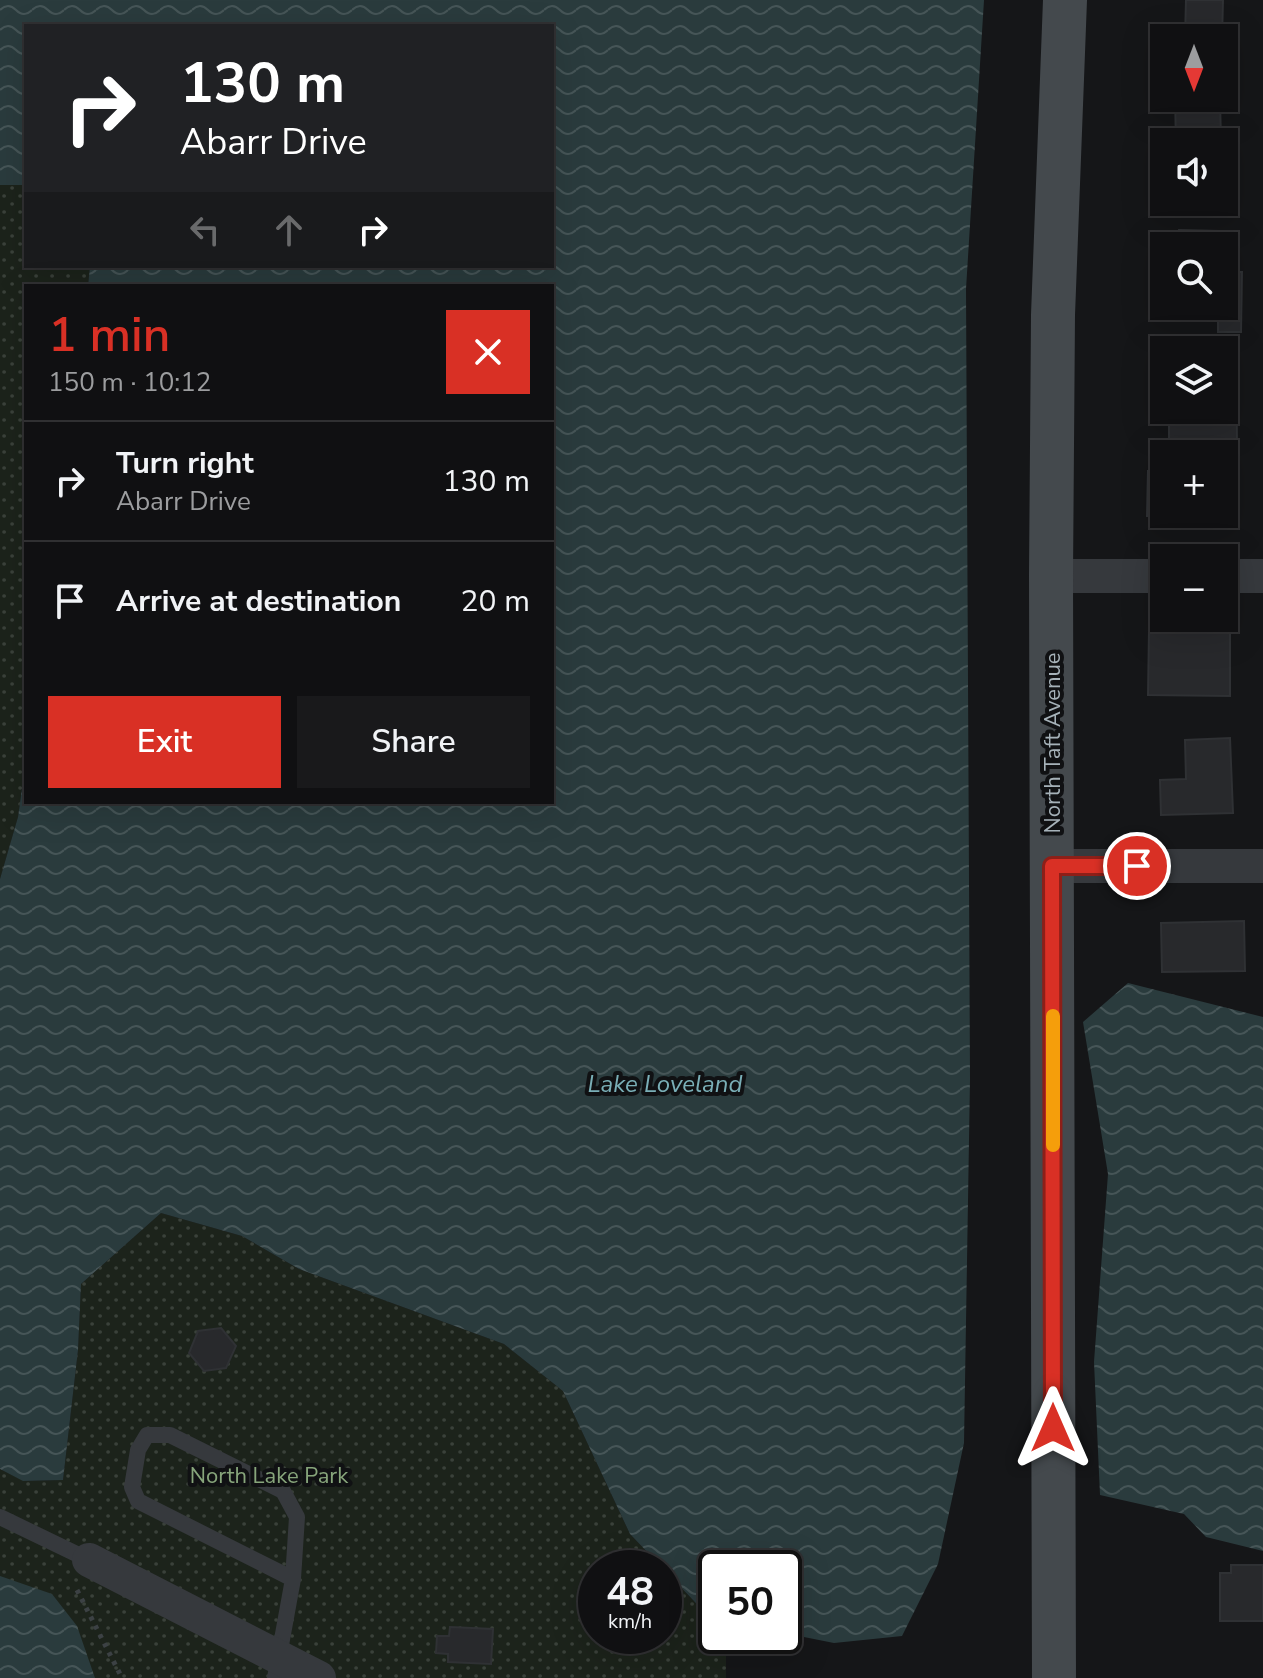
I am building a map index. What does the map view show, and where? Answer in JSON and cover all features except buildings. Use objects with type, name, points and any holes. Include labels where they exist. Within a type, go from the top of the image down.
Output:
[{"type":"main road","name":"North Taft Avenue","points":[[1054,1678],[1051,576],[1053,315],[1065,0]]},
{"type":"street","points":[[1051,576],[1150,576]]},
{"type":"street","points":[[1238,576],[1263,576]]},
{"type":"street","points":[[1052,866],[1263,866]]},
{"type":"street","points":[[82,1573],[277,1668],[319,1678]]},
{"type":"lane","points":[[277,1668],[293,1579],[297,1517],[283,1491],[170,1435],[147,1435],[138,1450],[132,1487],[138,1501],[293,1579]]},
{"type":"lane","points":[[0,1517],[82,1573]]},
{"type":"path","points":[[82,1573],[122,1678]]},
{"type":"green space","points":[[0,185],[24,185],[24,268],[90,268],[88,284],[24,284],[24,774],[18,817],[0,879]]},
{"type":"green space","name":"North Lake Park","points":[[161,1213],[242,1236],[299,1269],[504,1344],[563,1391],[630,1534],[645,1550],[578,1550],[578,1654],[682,1654],[682,1589],[698,1605],[698,1654],[726,1654],[726,1678],[0,1678],[0,1469],[24,1481],[63,1480],[78,1350],[81,1284]]},
{"type":"water","name":"Lake Loveland","points":[[0,0],[984,0],[966,289],[970,1079],[964,1443],[938,1564],[902,1636],[834,1643],[802,1637],[802,1550],[698,1550],[698,1605],[682,1589],[682,1550],[645,1550],[630,1534],[563,1391],[504,1344],[299,1269],[242,1236],[161,1213],[81,1284],[78,1350],[63,1480],[23,1481],[0,1469],[0,879],[18,817],[24,774],[24,804],[554,804],[554,284],[88,284],[90,268],[554,268],[554,24],[24,24],[24,185],[0,185]]},
{"type":"water","points":[[1128,983],[1263,1017],[1263,1551],[1206,1537],[1184,1514],[1100,1495],[1094,1362],[1108,1174],[1083,1022]]},
{"type":"water","points":[[0,1576],[52,1594],[77,1626],[95,1678],[0,1678]]},
{"type":"slow traffic","points":[[1053,1016],[1053,1145]]},
{"type":"route","points":[[1053,1428],[1052,866],[1137,866]]}]
